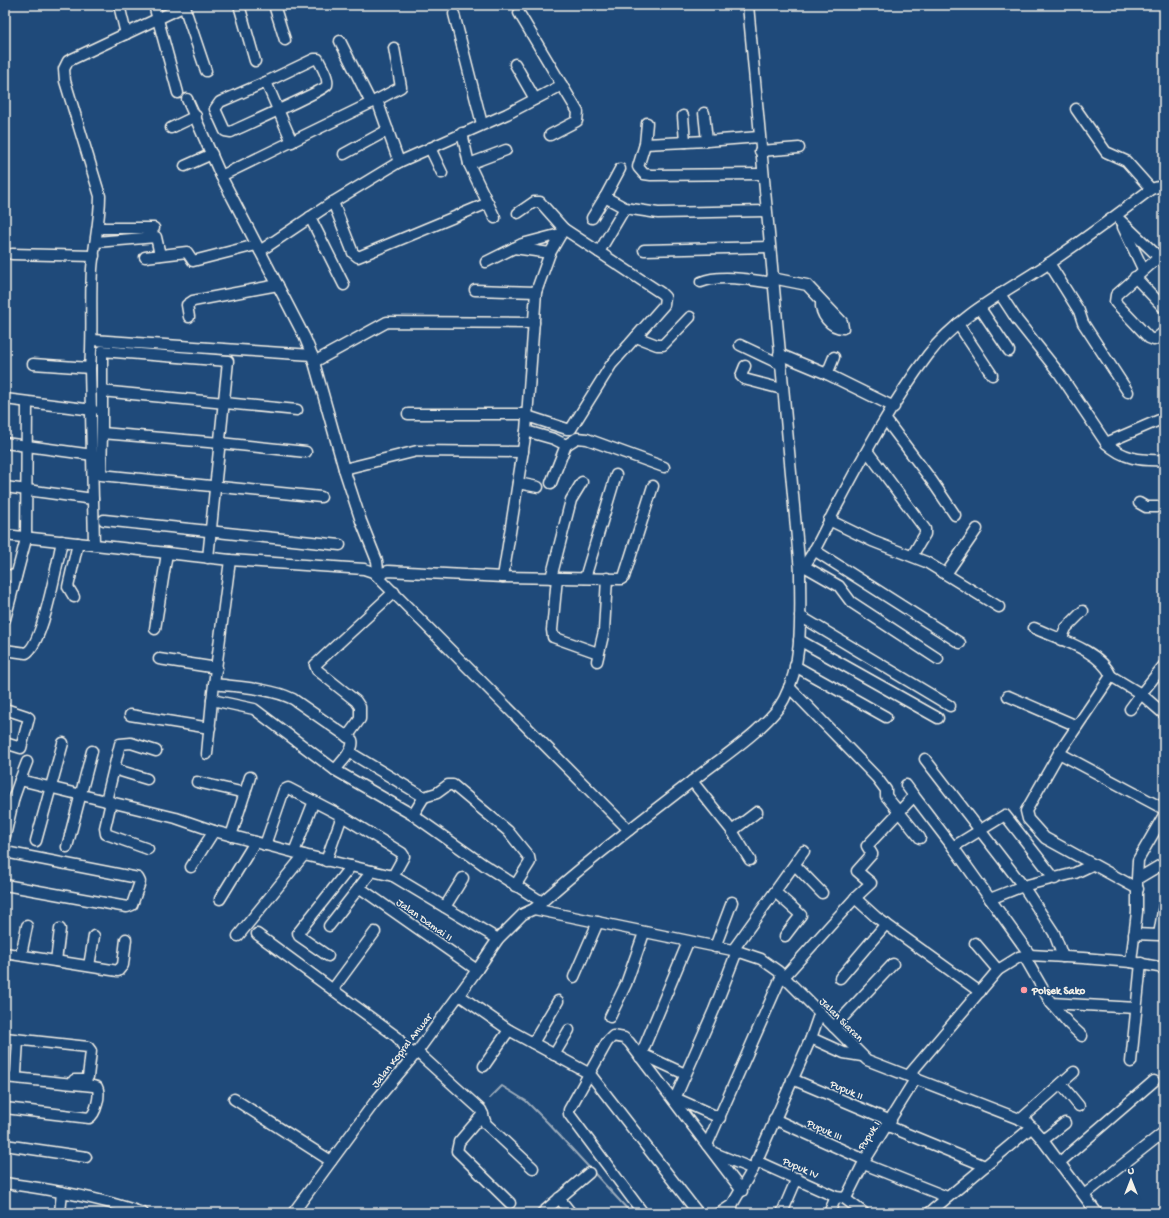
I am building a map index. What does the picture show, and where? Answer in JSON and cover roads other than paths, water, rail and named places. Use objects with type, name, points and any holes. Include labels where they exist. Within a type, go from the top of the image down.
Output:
[{"type":"street","points":[[119,5],[126,34]]},
{"type":"street","points":[[154,5],[178,93]]},
{"type":"street","points":[[239,5],[255,61]]},
{"type":"street","points":[[274,5],[285,40]]},
{"type":"street","name":"Jalan Kopral Anwar","points":[[292,1213],[374,1103],[415,1053],[459,995],[498,939],[524,914],[534,909],[628,830],[743,742],[776,711],[785,698],[795,666],[799,640],[802,568],[782,388],[748,5]]},
{"type":"street","points":[[94,544],[93,410],[90,368],[92,340],[92,270],[100,209],[99,190],[65,80],[64,68],[68,61],[186,6],[206,71]]},
{"type":"street","points":[[519,13],[579,116],[577,121],[550,135]]},
{"type":"street","points":[[454,14],[482,124]]},
{"type":"street","points":[[340,40],[374,101],[388,130],[399,162]]},
{"type":"street","points":[[222,176],[401,88],[394,48]]},
{"type":"street","points":[[314,58],[318,59],[326,77],[327,85],[325,88],[309,97],[277,110],[231,132],[225,131],[215,109],[217,104],[266,82],[314,58]]},
{"type":"street","points":[[515,64],[535,99]]},
{"type":"street","points":[[266,82],[292,142]]},
{"type":"street","points":[[145,257],[187,252],[193,262],[258,248],[399,162],[562,85]]},
{"type":"street","points":[[187,99],[239,213],[278,285],[305,338],[313,358],[344,469],[361,521],[377,561],[378,570],[376,574]]},
{"type":"street","points":[[1076,109],[1106,152],[1126,161],[1151,190]]},
{"type":"street","points":[[704,113],[707,141]]},
{"type":"street","points":[[171,128],[196,116]]},
{"type":"street","points":[[682,116],[685,142]]},
{"type":"street","points":[[647,123],[645,144],[638,167],[644,174],[762,174]]},
{"type":"street","points":[[344,154],[388,130]]},
{"type":"street","points":[[462,133],[469,164],[495,218]]},
{"type":"street","points":[[645,144],[759,137]]},
{"type":"street","points":[[430,148],[442,173]]},
{"type":"street","points":[[760,151],[799,148]]},
{"type":"street","points":[[469,164],[506,150]]},
{"type":"street","points":[[185,166],[212,154]]},
{"type":"street","points":[[592,218],[620,169]]},
{"type":"street","points":[[938,659],[851,602],[839,586],[802,568],[814,550],[829,520],[894,407],[928,356],[958,324],[1000,294],[1118,218],[1151,190],[1158,187],[1164,188]]},
{"type":"street","points":[[605,197],[625,208],[658,213],[766,211]]},
{"type":"street","points":[[333,202],[353,253],[358,258],[488,202]]},
{"type":"street","points":[[408,414],[527,415],[567,429],[571,428],[611,365],[664,304],[665,297],[661,293],[599,252],[562,232],[540,202],[534,202],[518,213]]},
{"type":"street","points":[[599,252],[625,208]]},
{"type":"street","points":[[310,217],[344,285]]},
{"type":"street","points":[[1118,218],[1161,260],[1143,269],[1116,295],[1115,302],[1149,338],[1154,340],[1164,332]]},
{"type":"street","points":[[1118,218],[1143,269]]},
{"type":"street","points":[[98,228],[154,228]]},
{"type":"street","points":[[486,262],[522,244],[562,232]]},
{"type":"street","points":[[503,577],[526,431],[536,292],[550,253],[562,232]]},
{"type":"street","points":[[96,242],[156,237],[160,255]]},
{"type":"street","points":[[514,248],[550,253]]},
{"type":"street","points":[[644,250],[769,248]]},
{"type":"street","points":[[12,254],[94,256]]},
{"type":"street","points":[[1049,263],[1079,311],[1083,323],[1128,392]]},
{"type":"street","points":[[1135,277],[1164,308]]},
{"type":"street","points":[[702,282],[709,279],[746,279],[806,285],[821,302]]},
{"type":"street","points":[[189,317],[187,305],[193,301],[278,285]]},
{"type":"street","points":[[475,290],[536,292]]},
{"type":"street","points":[[1000,294],[1017,320],[1059,373],[1106,443],[1115,451],[1130,458],[1146,461],[1164,460]]},
{"type":"street","points":[[980,308],[1010,351]]},
{"type":"street","points":[[636,337],[657,345],[663,344],[690,317]]},
{"type":"street","points":[[92,340],[313,358],[387,322],[534,323]]},
{"type":"street","points":[[958,324],[992,375]]},
{"type":"street","points":[[740,345],[827,374],[894,407]]},
{"type":"street","points":[[208,558],[216,486],[228,361],[225,359],[102,351],[101,476],[216,486],[321,497]]},
{"type":"street","points":[[827,374],[834,357]]},
{"type":"street","points":[[33,364],[90,368]]},
{"type":"street","points":[[745,366],[741,376],[744,379],[782,388]]},
{"type":"street","points":[[101,391],[297,410]]},
{"type":"street","points":[[5,399],[27,403],[93,410]]},
{"type":"street","points":[[6,614],[26,539],[27,403]]},
{"type":"street","points":[[1106,443],[1164,418]]},
{"type":"street","points":[[886,420],[932,481],[955,515]]},
{"type":"street","points":[[526,431],[554,439],[566,445]]},
{"type":"street","points":[[102,433],[306,452]]},
{"type":"street","points":[[551,483],[566,445],[578,438],[586,439],[664,467]]},
{"type":"street","points":[[5,443],[93,455]]},
{"type":"street","points":[[344,469],[417,451],[523,452]]},
{"type":"street","points":[[868,452],[925,529],[925,534],[912,556]]},
{"type":"street","points":[[585,578],[616,475]]},
{"type":"street","points":[[582,482],[571,500],[554,578],[553,638],[598,657],[604,631],[607,578]]},
{"type":"street","points":[[518,483],[538,487]]},
{"type":"street","points":[[376,574],[388,571],[503,577],[621,579],[624,577],[653,486]]},
{"type":"street","points":[[5,487],[93,498]]},
{"type":"street","points":[[1139,503],[1146,507],[1164,507]]},
{"type":"street","points":[[104,520],[340,545]]},
{"type":"street","points":[[829,520],[872,541],[912,556],[946,574],[999,607]]},
{"type":"street","points":[[946,574],[977,529]]},
{"type":"street","points":[[5,535],[26,539],[94,544],[208,558],[364,569],[376,574],[628,830]]},
{"type":"street","points":[[5,650],[26,653],[33,648],[42,626],[62,541]]},
{"type":"street","points":[[74,597],[68,587],[78,543]]},
{"type":"street","points":[[814,550],[960,643]]},
{"type":"street","points":[[155,629],[167,553]]},
{"type":"street","points":[[208,754],[212,700],[230,560]]},
{"type":"street","points":[[5,575],[16,576]]},
{"type":"street","points":[[347,737],[360,719],[360,707],[356,701],[317,670],[315,665],[394,592]]},
{"type":"street","points":[[1061,640],[1066,628],[1083,611]]},
{"type":"street","points":[[800,616],[950,706]]},
{"type":"street","points":[[1034,628],[1071,644],[1103,663],[1111,676],[1141,694],[1164,714]]},
{"type":"street","points":[[799,640],[938,718]]},
{"type":"street","points":[[159,659],[217,668]]},
{"type":"street","points":[[1130,709],[1164,665]]},
{"type":"street","points":[[795,666],[886,717]]},
{"type":"street","points":[[1111,676],[1059,753],[1026,808],[1026,815],[1035,828],[1045,838],[1092,865],[1137,884]]},
{"type":"street","points":[[214,684],[284,695],[347,737],[353,743],[349,752],[335,770]]},
{"type":"street","points":[[789,687],[877,778],[886,790],[886,796],[920,838]]},
{"type":"street","points":[[1008,696],[1077,726]]},
{"type":"street","points":[[212,700],[254,709],[335,770],[413,815],[515,886],[542,902]]},
{"type":"street","points":[[5,709],[26,716],[29,718],[29,722],[21,748],[5,743]]},
{"type":"street","points":[[130,715],[210,728]]},
{"type":"street","points":[[36,841],[63,743]]},
{"type":"street","points":[[148,849],[106,834],[105,828],[114,769],[122,743],[131,743],[156,751]]},
{"type":"street","points":[[67,847],[92,752]]},
{"type":"street","points":[[349,752],[424,797]]},
{"type":"street","points":[[1059,753],[1164,809]]},
{"type":"street","points":[[925,759],[1023,886],[1054,933],[1063,957]]},
{"type":"street","points":[[5,836],[10,796],[20,780],[27,762]]},
{"type":"street","points":[[114,769],[147,779]]},
{"type":"street","points":[[231,836],[250,777]]},
{"type":"street","points":[[20,780],[176,818],[231,836],[326,861],[393,876],[498,939]]},
{"type":"street","points":[[692,781],[732,831],[750,860]]},
{"type":"street","points":[[197,782],[245,793]]},
{"type":"street","points":[[413,815],[424,797],[437,793],[448,785],[453,785],[508,831],[530,859],[515,886]]},
{"type":"street","points":[[906,785],[990,899],[1027,955],[1051,1003],[1068,1024],[1082,1036]]},
{"type":"street","points":[[265,845],[285,788],[288,788],[342,816],[404,854],[393,876]]},
{"type":"street","points":[[710,1149],[720,1118],[783,976],[855,898],[871,883],[858,871],[872,854],[867,846],[898,811],[914,796]]},
{"type":"street","points":[[294,852],[314,801]]},
{"type":"street","points":[[732,831],[757,812]]},
{"type":"street","points":[[953,847],[981,832],[1005,815],[1055,879]]},
{"type":"street","points":[[1131,1062],[1136,1008],[1136,963],[1134,934],[1138,860],[1164,815]]},
{"type":"street","points":[[326,861],[342,816]]},
{"type":"street","points":[[191,867],[214,831]]},
{"type":"street","points":[[220,899],[255,842]]},
{"type":"street","points":[[5,852],[138,878],[140,882],[132,905],[126,907],[5,885]]},
{"type":"street","points":[[674,1100],[714,1010],[735,951],[804,852]]},
{"type":"street","points":[[238,936],[304,855]]},
{"type":"street","points":[[1137,884],[1164,863]]},
{"type":"street","points":[[990,899],[1023,886],[1074,873],[1092,865]]},
{"type":"street","points":[[328,956],[299,936],[298,933],[351,866]]},
{"type":"street","points":[[795,866],[822,893]]},
{"type":"street","points":[[329,926],[372,871]]},
{"type":"street","points":[[445,907],[463,878]]},
{"type":"street","name":"Jalan Damai II","points":[[360,888],[477,970]]},
{"type":"street","points":[[775,892],[801,915],[785,936]]},
{"type":"street","points":[[855,898],[886,924],[980,992]]},
{"type":"street","points":[[715,947],[732,902]]},
{"type":"street","points":[[1134,934],[1159,935],[1164,905]]},
{"type":"street","name":"Jalan Siaran","points":[[534,909],[735,951],[762,959],[783,976],[862,1056],[876,1064],[1021,1119],[1032,1127],[1060,1162],[1097,1213]]},
{"type":"street","points":[[574,977],[598,922]]},
{"type":"street","points":[[840,978],[886,924]]},
{"type":"street","points":[[21,955],[27,926]]},
{"type":"street","points":[[56,961],[60,929]]},
{"type":"street","points":[[333,989],[375,932]]},
{"type":"street","points":[[610,1017],[626,984],[644,933]]},
{"type":"street","points":[[257,934],[397,1037],[404,1047],[415,1053],[481,1110],[486,1124],[533,1168]]},
{"type":"street","points":[[89,966],[94,936]]},
{"type":"street","points":[[5,952],[118,971],[123,965],[126,939]]},
{"type":"street","points":[[641,1055],[688,942]]},
{"type":"street","points":[[975,943],[998,970]]},
{"type":"street","points":[[1027,955],[1136,963],[1164,968]]},
{"type":"street","name":"Pupuk I","points":[[829,1213],[840,1197],[847,1196],[865,1162],[890,1124],[912,1077],[998,970],[1011,960],[1027,955]]},
{"type":"street","points":[[834,1027],[893,964]]},
{"type":"street","points":[[459,995],[509,1030],[590,1074],[698,1213]]},
{"type":"street","points":[[533,1043],[558,1001]]},
{"type":"street","points":[[1051,1003],[1136,1008]]},
{"type":"street","points":[[720,1213],[732,1209],[755,1165],[811,1038],[820,1012]]},
{"type":"street","points":[[484,1066],[509,1030]]},
{"type":"street","points":[[554,1055],[569,1030]]},
{"type":"street","points":[[643,1213],[570,1116],[569,1110],[607,1042],[613,1036],[624,1038],[641,1055],[742,1191]]},
{"type":"street","points":[[5,1038],[88,1047],[91,1051],[88,1077],[85,1080],[5,1072]]},
{"type":"street","points":[[811,1038],[844,1053],[862,1056]]},
{"type":"street","points":[[16,1073],[18,1040]]},
{"type":"street","points":[[641,1055],[685,1074]]},
{"type":"street","points":[[1021,1119],[1074,1072]]},
{"type":"street","points":[[5,1077],[93,1086],[97,1087],[98,1092],[95,1113],[89,1118],[5,1108]]},
{"type":"street","name":"Pupuk II","points":[[792,1079],[985,1166]]},
{"type":"street","points":[[1060,1162],[1154,1081]]},
{"type":"street","points":[[1061,1084],[1079,1106]]},
{"type":"street","points":[[234,1099],[331,1161]]},
{"type":"street","points":[[674,1100],[720,1118]]},
{"type":"street","points":[[483,1114],[459,1142],[457,1151],[510,1203]]},
{"type":"street","name":"Pupuk III","points":[[774,1119],[865,1162],[947,1197]]},
{"type":"street","points":[[1043,1140],[1065,1122]]},
{"type":"street","points":[[929,1213],[1032,1127]]},
{"type":"street","points":[[1084,1195],[1164,1132]]},
{"type":"street","points":[[5,1145],[86,1157]]},
{"type":"street","name":"Pupuk IV","points":[[710,1149],[797,1178],[840,1197],[864,1213]]},
{"type":"street","points":[[542,1213],[589,1173]]},
{"type":"street","points":[[782,1213],[797,1178]]},
{"type":"street","points":[[5,1183],[62,1192],[115,1203],[144,1213]]},
{"type":"street","points":[[60,1213],[62,1192]]},
{"type":"street","points":[[559,1198],[571,1213]]},
{"type":"waterway","points":[[490,1098],[502,1086],[526,1101],[631,1213]]},
{"type":"place","name":"Polsek Sako","points":[[1024,990]]}]
